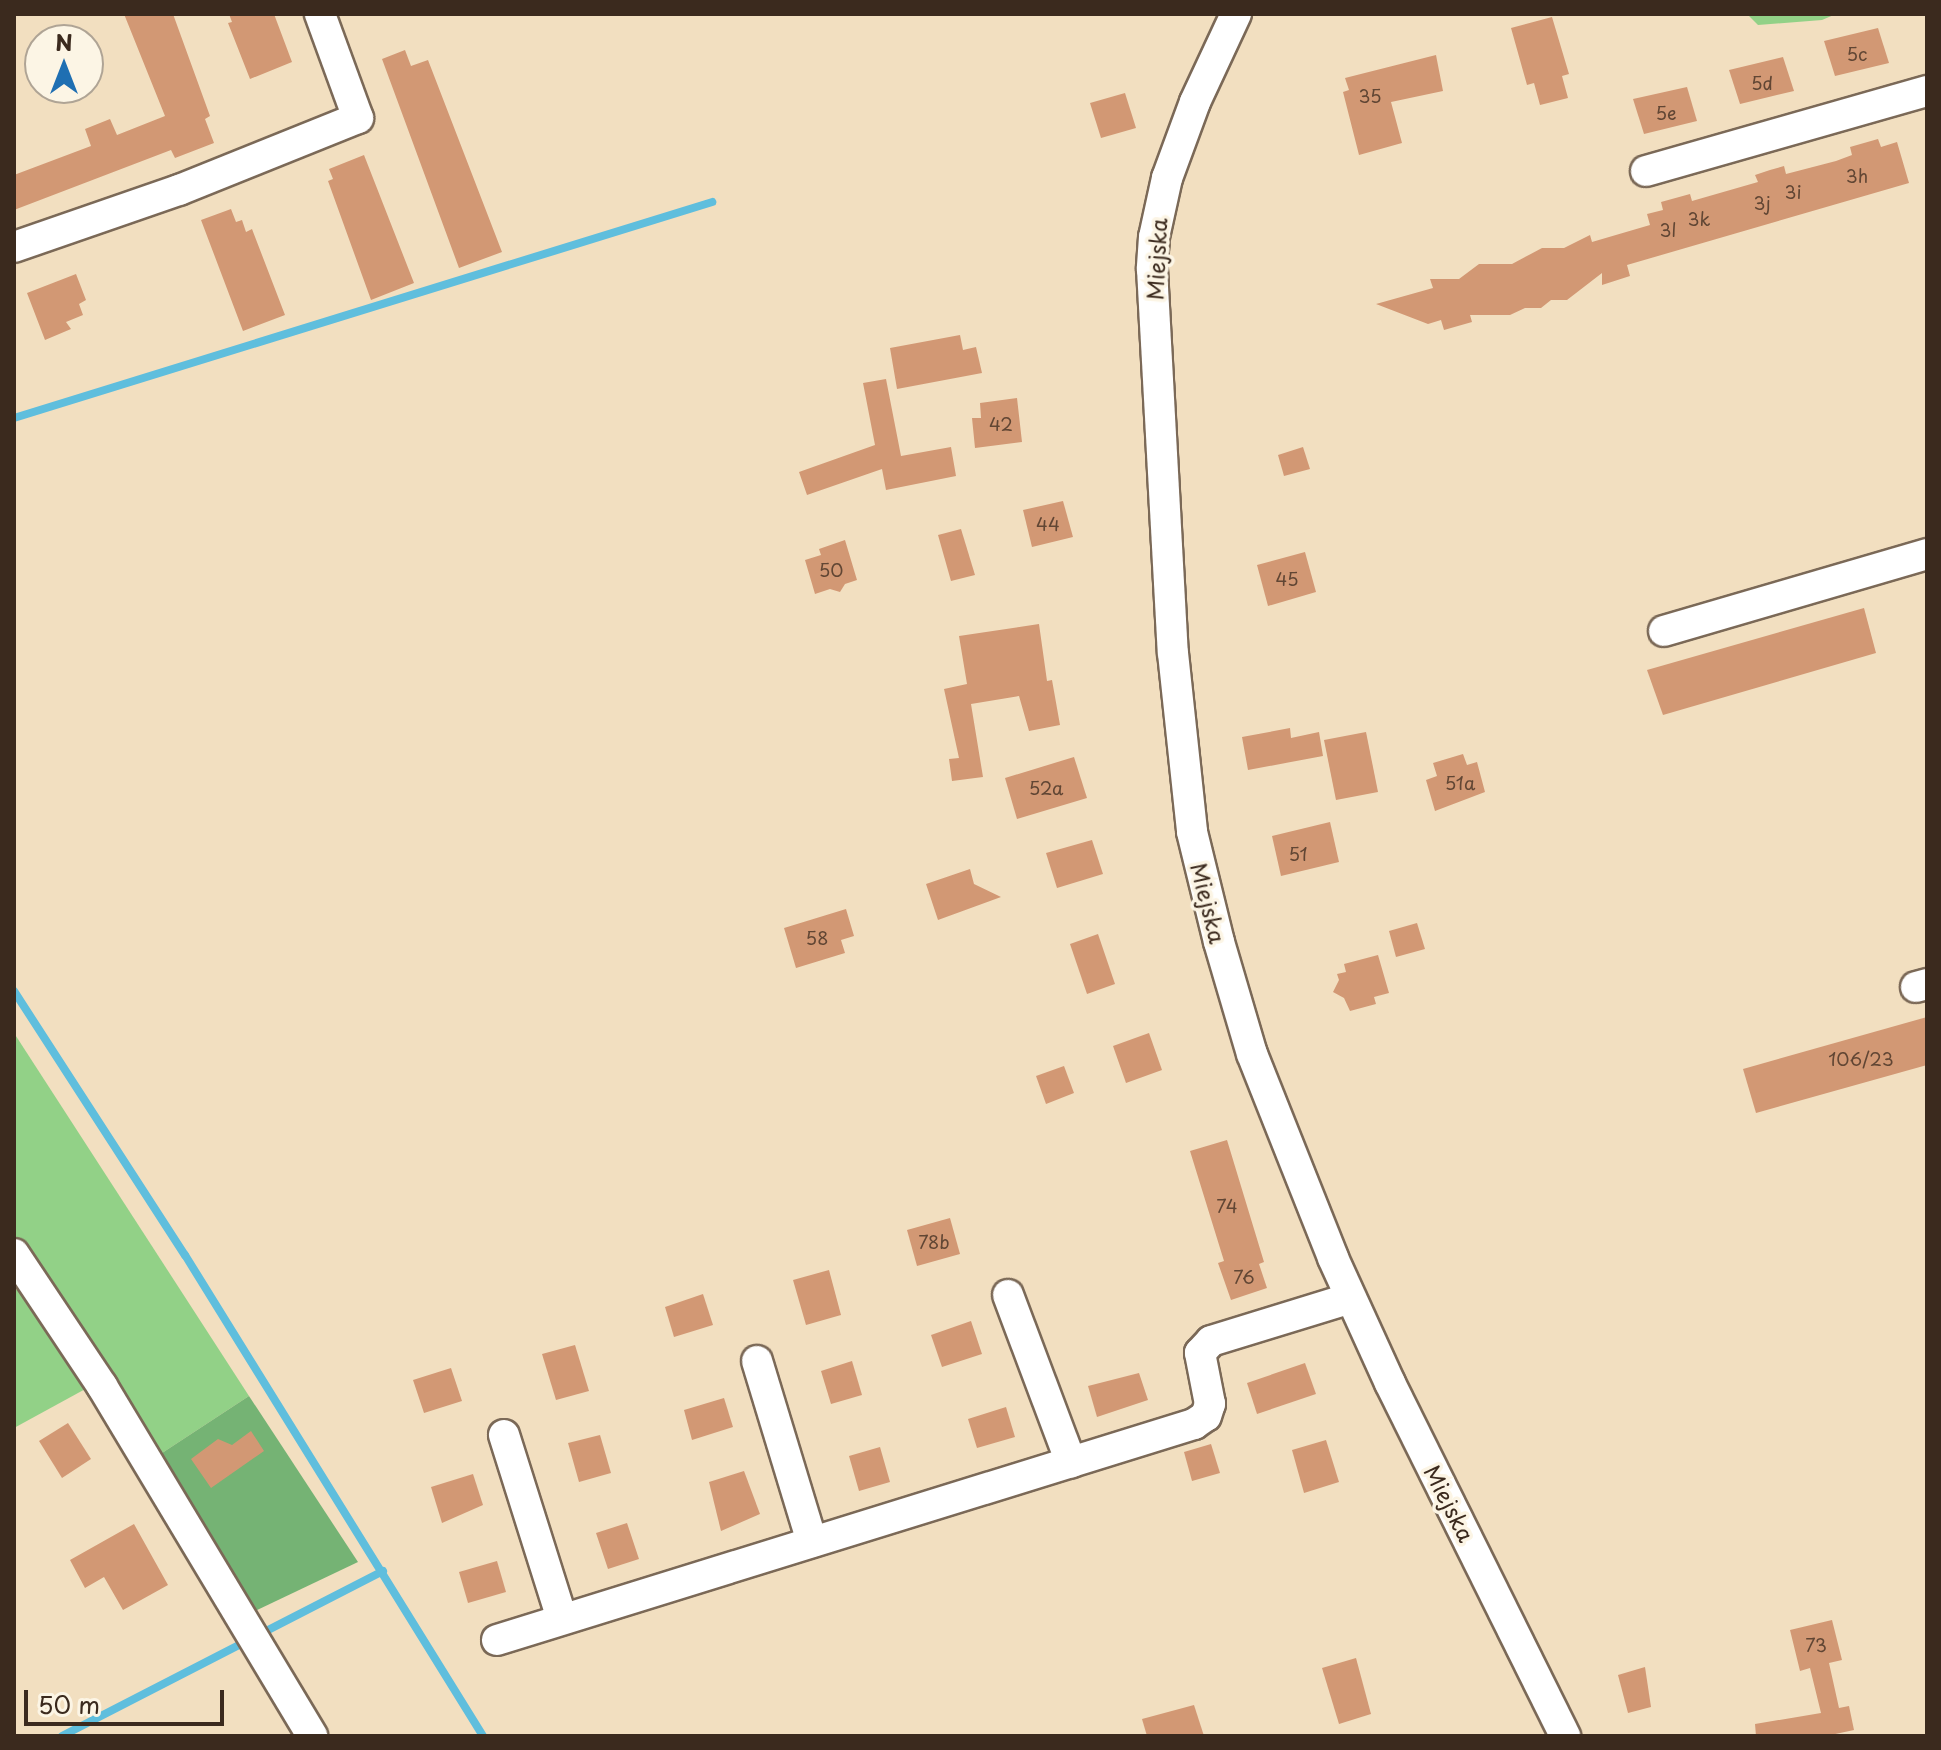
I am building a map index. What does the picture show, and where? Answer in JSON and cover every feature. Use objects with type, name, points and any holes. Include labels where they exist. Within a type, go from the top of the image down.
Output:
[{"type":"street","points":[[14,247],[179,190],[358,118],[320,14]]},
{"type":"street","name":"Miejska","points":[[1236,14],[1180,142],[1154,237],[1157,394],[1177,696],[1192,832],[1252,1054],[1351,1298],[1565,1736]]},
{"type":"street","points":[[1646,171],[1927,91]]},
{"type":"street","points":[[1664,631],[1927,554]]},
{"type":"street","points":[[14,1254],[102,1386],[312,1736]]},
{"type":"street","points":[[1008,1295],[1071,1463]]},
{"type":"street","points":[[497,1640],[1194,1424],[1206,1416],[1210,1404],[1200,1353],[1211,1341],[1351,1298]]},
{"type":"street","points":[[757,1361],[812,1542]]},
{"type":"street","points":[[504,1435],[562,1619]]},
{"type":"green space","points":[[1747,14],[1836,14],[1822,20],[1758,25]]},
{"type":"green space","points":[[14,1033],[249,1396],[159,1455],[14,1240]]},
{"type":"green space","points":[[26,1285],[89,1387],[14,1428],[14,1291]]},
{"type":"green space","points":[[249,1396],[358,1562],[253,1612],[159,1455]]},
{"type":"building","points":[[124,14],[173,14],[210,116],[205,119],[214,143],[175,158],[171,150],[14,210],[14,175],[91,146],[85,129],[110,119],[117,135],[165,116]]},
{"type":"building","points":[[229,14],[274,14],[292,62],[250,79],[228,23],[232,22]]},
{"type":"building","points":[[1552,17],[1569,74],[1562,76],[1568,98],[1540,105],[1534,83],[1527,85],[1511,28]]},
{"type":"building","points":[[1878,28],[1889,63],[1835,76],[1824,41]]},
{"type":"building","points":[[405,50],[411,66],[428,60],[502,252],[459,268],[382,59]]},
{"type":"building","points":[[1436,55],[1443,91],[1391,102],[1402,143],[1359,155],[1343,92],[1349,90],[1345,78]]},
{"type":"building","points":[[1783,57],[1794,91],[1740,104],[1729,70]]},
{"type":"building","points":[[1687,87],[1697,121],[1644,134],[1633,99]]},
{"type":"building","points":[[1125,93],[1136,128],[1101,138],[1090,103]]},
{"type":"building","points":[[1878,139],[1881,147],[1897,142],[1909,183],[1627,265],[1630,276],[1602,285],[1602,273],[1567,300],[1551,300],[1541,308],[1525,308],[1510,315],[1470,315],[1472,322],[1444,330],[1441,320],[1428,324],[1376,304],[1433,288],[1430,279],[1459,279],[1479,264],[1512,264],[1542,248],[1564,248],[1590,235],[1592,242],[1650,225],[1647,214],[1663,210],[1661,202],[1690,194],[1692,201],[1758,182],[1755,175],[1784,166],[1786,174],[1836,161],[1852,155],[1850,147]]},
{"type":"building","points":[[364,155],[414,283],[371,300],[328,181],[333,179],[329,169]]},
{"type":"building","points":[[231,209],[236,222],[242,220],[246,232],[252,229],[285,315],[243,331],[201,220]]},
{"type":"building","points":[[76,274],[86,300],[79,304],[83,315],[66,322],[71,329],[45,340],[27,293]]},
{"type":"building","points":[[960,335],[963,350],[976,347],[982,373],[897,389],[890,348]]},
{"type":"building","points":[[886,379],[901,456],[951,447],[956,476],[886,490],[882,469],[807,495],[799,472],[875,445],[863,383]]},
{"type":"building","points":[[1017,398],[1022,442],[975,448],[972,418],[981,418],[980,403]]},
{"type":"building","points":[[1303,447],[1310,469],[1284,476],[1278,455]]},
{"type":"building","points":[[1063,501],[1073,537],[1032,547],[1023,510]]},
{"type":"building","points":[[961,529],[975,575],[951,581],[938,535]]},
{"type":"building","points":[[845,540],[857,580],[845,584],[840,592],[830,589],[815,594],[805,560],[821,555],[819,549]]},
{"type":"building","points":[[1305,552],[1316,592],[1268,606],[1257,565]]},
{"type":"building","points":[[1864,608],[1876,653],[1663,715],[1647,670]]},
{"type":"building","points":[[1039,624],[1047,681],[1052,680],[1060,725],[1029,731],[1019,696],[971,704],[983,777],[952,781],[949,759],[959,758],[944,689],[967,684],[959,636]]},
{"type":"building","points":[[1290,728],[1291,738],[1319,732],[1323,756],[1248,770],[1242,737]]},
{"type":"building","points":[[1366,732],[1378,792],[1336,800],[1324,740]]},
{"type":"building","points":[[1463,754],[1467,765],[1477,762],[1485,792],[1435,811],[1426,780],[1437,776],[1433,763]]},
{"type":"building","points":[[1074,757],[1087,798],[1017,819],[1005,778]]},
{"type":"building","points":[[1330,822],[1339,862],[1281,876],[1272,836]]},
{"type":"building","points":[[1092,840],[1103,874],[1057,888],[1046,853]]},
{"type":"building","points":[[970,869],[974,884],[1001,897],[938,920],[926,884]]},
{"type":"building","points":[[846,909],[854,936],[841,940],[845,953],[796,968],[784,928]]},
{"type":"building","points":[[1417,923],[1425,949],[1396,957],[1389,931]]},
{"type":"building","points":[[1098,934],[1115,984],[1087,994],[1070,944]]},
{"type":"building","points":[[1378,955],[1389,993],[1374,997],[1376,1004],[1350,1011],[1344,998],[1333,992],[1339,980],[1337,974],[1346,972],[1344,964]]},
{"type":"building","points":[[1927,1017],[1927,1065],[1756,1113],[1743,1069]]},
{"type":"building","points":[[1149,1033],[1162,1070],[1126,1083],[1113,1046]]},
{"type":"building","points":[[1064,1066],[1074,1093],[1046,1104],[1036,1076]]},
{"type":"building","points":[[1227,1140],[1264,1262],[1259,1264],[1267,1288],[1231,1300],[1218,1263],[1224,1261],[1190,1151]]},
{"type":"building","points":[[950,1218],[960,1254],[917,1266],[907,1230]]},
{"type":"building","points":[[829,1270],[841,1315],[806,1325],[793,1280]]},
{"type":"building","points":[[703,1294],[713,1325],[674,1337],[665,1307]]},
{"type":"building","points":[[971,1321],[982,1354],[942,1367],[931,1335]]},
{"type":"building","points":[[575,1345],[589,1391],[556,1400],[542,1354]]},
{"type":"building","points":[[852,1361],[862,1395],[831,1404],[821,1371]]},
{"type":"building","points":[[1305,1363],[1316,1394],[1257,1414],[1247,1383]]},
{"type":"building","points":[[451,1368],[462,1401],[424,1413],[413,1380]]},
{"type":"building","points":[[1139,1373],[1148,1400],[1097,1417],[1088,1386]]},
{"type":"building","points":[[724,1398],[733,1427],[692,1440],[684,1410]]},
{"type":"building","points":[[1006,1407],[1015,1437],[977,1448],[968,1419]]},
{"type":"building","points":[[68,1423],[91,1459],[62,1478],[39,1441]]},
{"type":"building","points":[[251,1431],[264,1451],[211,1488],[191,1459],[218,1439],[232,1445]]},
{"type":"building","points":[[600,1435],[611,1473],[579,1482],[568,1443]]},
{"type":"building","points":[[1326,1440],[1339,1482],[1304,1493],[1292,1450]]},
{"type":"building","points":[[1211,1444],[1220,1473],[1192,1481],[1184,1452]]},
{"type":"building","points":[[880,1447],[890,1482],[859,1491],[849,1456]]},
{"type":"building","points":[[744,1471],[760,1514],[721,1531],[709,1482]]},
{"type":"building","points":[[473,1474],[483,1505],[442,1523],[431,1487]]},
{"type":"building","points":[[627,1523],[639,1559],[608,1569],[596,1533]]},
{"type":"building","points":[[134,1524],[168,1585],[123,1610],[104,1577],[85,1588],[70,1560]]},
{"type":"building","points":[[497,1561],[506,1592],[468,1603],[459,1572]]},
{"type":"building","points":[[1832,1620],[1842,1660],[1829,1663],[1839,1708],[1849,1706],[1854,1730],[1826,1736],[1756,1736],[1755,1724],[1821,1713],[1810,1668],[1800,1671],[1790,1630]]},
{"type":"building","points":[[1356,1658],[1371,1714],[1339,1724],[1322,1668]]},
{"type":"building","points":[[1645,1667],[1651,1707],[1628,1713],[1618,1675]]},
{"type":"building","points":[[1194,1705],[1204,1736],[1147,1736],[1142,1719]]},
{"type":"waterway","points":[[14,418],[712,202]]},
{"type":"waterway","points":[[14,991],[185,1255],[483,1736]]},
{"type":"waterway","points":[[62,1736],[383,1571]]}]
